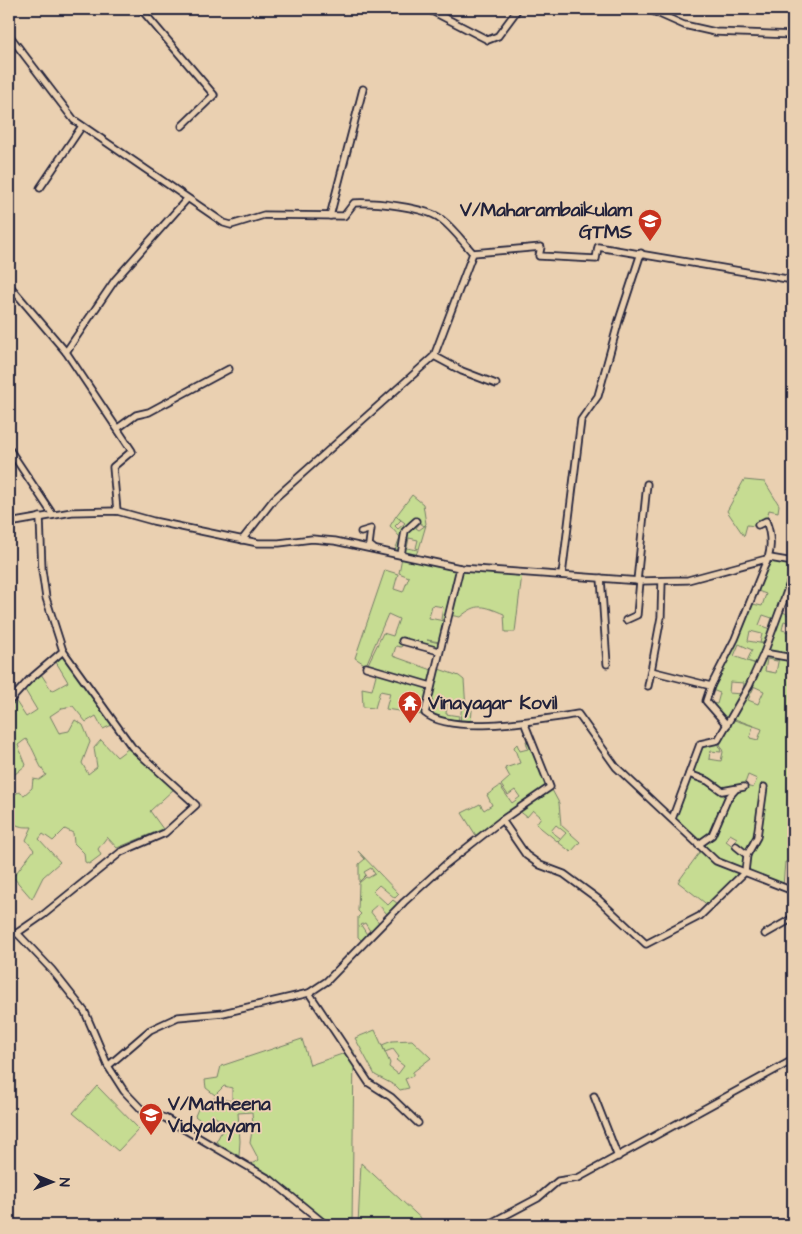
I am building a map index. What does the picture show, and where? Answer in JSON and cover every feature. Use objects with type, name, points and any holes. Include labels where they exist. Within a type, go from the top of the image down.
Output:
[{"type":"street","points":[[141,9],[214,95],[182,126]]},
{"type":"street","points":[[428,9],[488,40],[498,36],[518,9]]},
{"type":"street","points":[[648,9],[684,25],[715,32],[793,35]]},
{"type":"street","points":[[9,35],[74,120],[186,199],[224,223],[231,224],[264,215],[344,216],[354,203],[364,202],[422,211],[441,218],[474,253]]},
{"type":"street","points":[[330,216],[363,88]]},
{"type":"street","points":[[40,188],[82,126]]},
{"type":"street","points":[[66,352],[115,280],[186,199]]},
{"type":"street","points":[[474,253],[541,248],[539,256],[596,259],[598,247],[641,252],[793,280]]},
{"type":"street","points":[[562,575],[581,420],[598,396],[619,320],[641,252]]},
{"type":"street","points":[[242,540],[274,499],[434,356],[474,253]]},
{"type":"street","points":[[9,285],[66,352],[132,451],[113,467],[117,511]]},
{"type":"street","points":[[434,356],[462,371],[496,384]]},
{"type":"street","points":[[118,428],[136,415],[149,412],[229,369]]},
{"type":"street","points":[[9,449],[53,515]]},
{"type":"street","points":[[626,620],[637,615],[638,581],[647,484]]},
{"type":"street","points":[[9,523],[72,512],[117,511],[153,521],[242,540],[279,543],[312,539],[335,541],[460,568],[467,566],[638,581],[697,578],[770,558],[793,562]]},
{"type":"street","points":[[9,936],[17,933],[43,915],[120,852],[164,832],[196,805],[132,746],[62,651],[46,598],[42,570],[40,517]]},
{"type":"street","points":[[400,555],[405,531],[416,521]]},
{"type":"street","points":[[727,725],[706,700],[735,639],[764,567],[770,558],[769,530],[766,522],[758,525]]},
{"type":"street","points":[[361,532],[371,529],[369,545],[377,550]]},
{"type":"street","points":[[460,568],[438,651],[425,713],[430,717],[466,725],[524,722],[578,714],[616,767],[716,862],[793,891]]},
{"type":"street","points":[[672,819],[700,744],[718,740],[749,686],[764,653],[793,575]]},
{"type":"street","points":[[601,578],[607,664]]},
{"type":"street","points":[[648,686],[661,617],[662,581]]},
{"type":"street","points":[[402,641],[438,651]]},
{"type":"street","points":[[9,702],[28,680],[62,651]]},
{"type":"street","points":[[764,653],[793,658]]},
{"type":"street","points":[[366,666],[431,686]]},
{"type":"street","points":[[651,671],[711,686]]},
{"type":"street","points":[[108,1066],[150,1030],[178,1018],[222,1013],[309,993],[327,981],[404,902],[446,864],[502,820],[550,788],[524,722]]},
{"type":"street","points":[[689,774],[708,781],[722,791],[744,787]]},
{"type":"street","points":[[502,820],[526,855],[540,864],[564,874],[598,899],[646,944],[700,916],[745,872],[747,855],[756,838],[764,787]]},
{"type":"street","points":[[698,845],[712,835],[728,798],[736,789]]},
{"type":"street","points":[[736,846],[747,855]]},
{"type":"street","points":[[765,934],[793,918]]},
{"type":"street","points":[[17,933],[52,970],[85,1012],[108,1066],[124,1091],[144,1112],[165,1118],[271,1180],[326,1225]]},
{"type":"street","points":[[309,993],[370,1083],[390,1097],[418,1123]]},
{"type":"street","points":[[488,1225],[538,1198],[558,1181],[578,1178],[793,1060]]},
{"type":"street","points":[[594,1096],[618,1157]]},
{"type":"green space","points":[[744,480],[765,482],[779,505],[778,512],[769,510],[767,519],[755,526],[747,525],[744,536],[727,511]]},
{"type":"green space","points":[[412,495],[423,504],[426,524],[424,526],[420,523],[416,528],[419,530],[426,525],[419,549],[416,548],[418,540],[409,538],[407,548],[418,550],[415,557],[402,554],[404,531],[400,554],[394,553],[400,537],[390,526],[396,516]],"holes":[[[396,516],[405,523],[398,529],[395,526],[401,520]]]},
{"type":"green space","points":[[402,557],[458,569],[445,620],[441,619],[443,607],[432,605],[429,618],[444,621],[440,642],[427,640],[439,643],[438,650],[400,639],[399,642],[403,644],[401,647],[396,646],[393,656],[432,670],[429,684],[367,666],[383,633],[393,636],[399,619],[388,614],[366,665],[355,658],[385,570],[398,574],[394,589],[403,592],[409,577],[399,573]]},
{"type":"green space","points":[[770,559],[793,563],[793,572],[771,628],[769,627],[772,618],[763,615],[759,625],[770,629],[766,643],[760,643],[762,634],[750,631],[748,641],[765,644],[758,664],[748,661],[758,665],[743,694],[744,683],[730,682],[729,693],[742,694],[727,723],[711,703],[717,704],[720,693],[712,690],[757,592],[753,604],[762,606],[766,594],[755,590]],"holes":[[[739,644],[752,650],[747,661],[734,656]]]},
{"type":"green space","points":[[460,569],[522,574],[515,632],[505,632],[504,614],[486,607],[477,607],[460,617],[449,615]]},
{"type":"green space","points":[[792,580],[793,606],[785,602],[781,611],[791,616],[793,612],[793,624],[784,621],[782,630],[793,633],[790,657],[765,653]]},
{"type":"green space","points":[[765,654],[778,657],[777,661],[767,659],[765,671],[776,673],[779,657],[793,659],[793,863],[785,862],[783,886],[746,872],[748,855],[758,838],[765,786],[763,786],[755,837],[747,853],[734,845],[737,838],[730,834],[726,841],[746,856],[744,871],[716,861],[700,845],[713,835],[718,818],[732,792],[727,797],[711,834],[698,843],[673,819],[690,775],[707,782],[723,792],[745,788],[746,786],[753,788],[757,779],[748,775],[744,786],[723,790],[708,780],[690,774],[698,751],[705,744],[718,741],[721,752],[710,751],[709,759],[721,761],[723,752],[719,741],[731,719],[753,726],[750,738],[758,740],[762,729],[732,718],[751,686],[754,687],[748,700],[758,704],[764,691],[751,685]]},
{"type":"green space","points":[[62,656],[112,725],[103,729],[96,716],[86,722],[73,706],[62,708],[50,716],[59,733],[69,731],[75,720],[83,725],[90,742],[82,763],[88,774],[97,767],[94,748],[101,740],[117,757],[129,748],[175,788],[150,811],[163,829],[117,848],[107,837],[98,849],[101,855],[89,864],[85,862],[84,853],[74,843],[73,833],[65,829],[53,841],[43,834],[39,839],[60,862],[43,877],[32,899],[13,877],[34,850],[26,840],[32,827],[19,826],[14,823],[9,818],[9,806],[12,796],[19,792],[24,795],[32,788],[33,779],[39,780],[46,775],[26,739],[18,745],[26,765],[9,779],[9,708],[15,700],[26,717],[37,710],[25,690],[41,674],[52,691],[68,682],[56,662]]},
{"type":"green space","points":[[436,668],[459,676],[464,680],[466,709],[472,710],[471,723],[460,722],[462,704],[458,704],[457,700],[447,704],[446,714],[459,716],[458,722],[431,717],[426,713]]},
{"type":"green space","points":[[377,671],[429,687],[423,715],[386,709],[390,693],[380,691],[375,708],[363,707],[362,688],[372,690]]},
{"type":"green space","points":[[529,740],[548,786],[477,837],[462,813],[480,804],[484,810],[492,805],[487,795],[500,786],[512,803],[520,797],[515,790],[508,795],[501,785],[510,777],[505,768],[520,763],[514,747],[517,744],[520,751],[528,749],[526,741]]},
{"type":"green space","points":[[551,788],[559,803],[561,825],[580,842],[571,852],[558,842],[566,833],[556,825],[551,831],[560,838],[557,841],[536,824],[541,817],[533,810],[527,817],[518,810]]},
{"type":"green space","points":[[702,849],[715,862],[743,873],[709,906],[678,882]]},
{"type":"green space","points":[[358,851],[399,894],[395,898],[379,885],[373,891],[388,905],[393,900],[398,904],[388,915],[378,904],[370,911],[380,924],[369,935],[367,933],[370,931],[365,923],[361,925],[368,936],[363,942],[358,937],[358,917],[361,914],[358,911],[359,883],[366,877],[368,878],[375,874],[371,868],[364,872],[366,875],[359,882],[359,864],[365,859]]},
{"type":"green space","points":[[375,1030],[385,1052],[382,1045],[392,1041],[412,1040],[431,1058],[413,1072],[413,1076],[405,1079],[409,1088],[400,1090],[375,1075],[355,1038]],"holes":[[[393,1049],[399,1057],[396,1060],[404,1066],[398,1074],[389,1067],[390,1063],[385,1052]]]},
{"type":"green space","points":[[302,1039],[310,1065],[354,1050],[352,1225],[330,1225],[273,1177],[249,1165],[259,1160],[250,1143],[253,1125],[252,1112],[238,1113],[239,1156],[216,1142],[226,1123],[211,1115],[205,1124],[195,1116],[200,1104],[209,1107],[214,1098],[232,1101],[232,1088],[224,1086],[215,1095],[206,1088],[205,1080],[218,1078],[221,1066]]},
{"type":"green space","points":[[97,1086],[139,1129],[118,1151],[73,1113]]},
{"type":"green space","points":[[361,1163],[428,1225],[358,1225]]},
{"type":"place","name":"V/Maharambaikulam GTMS","points":[[650,242]]},
{"type":"place","name":"Vinayagar Kovil","points":[[410,724]]},
{"type":"place","name":"V/Matheena Vidyalayam","points":[[151,1136]]}]
